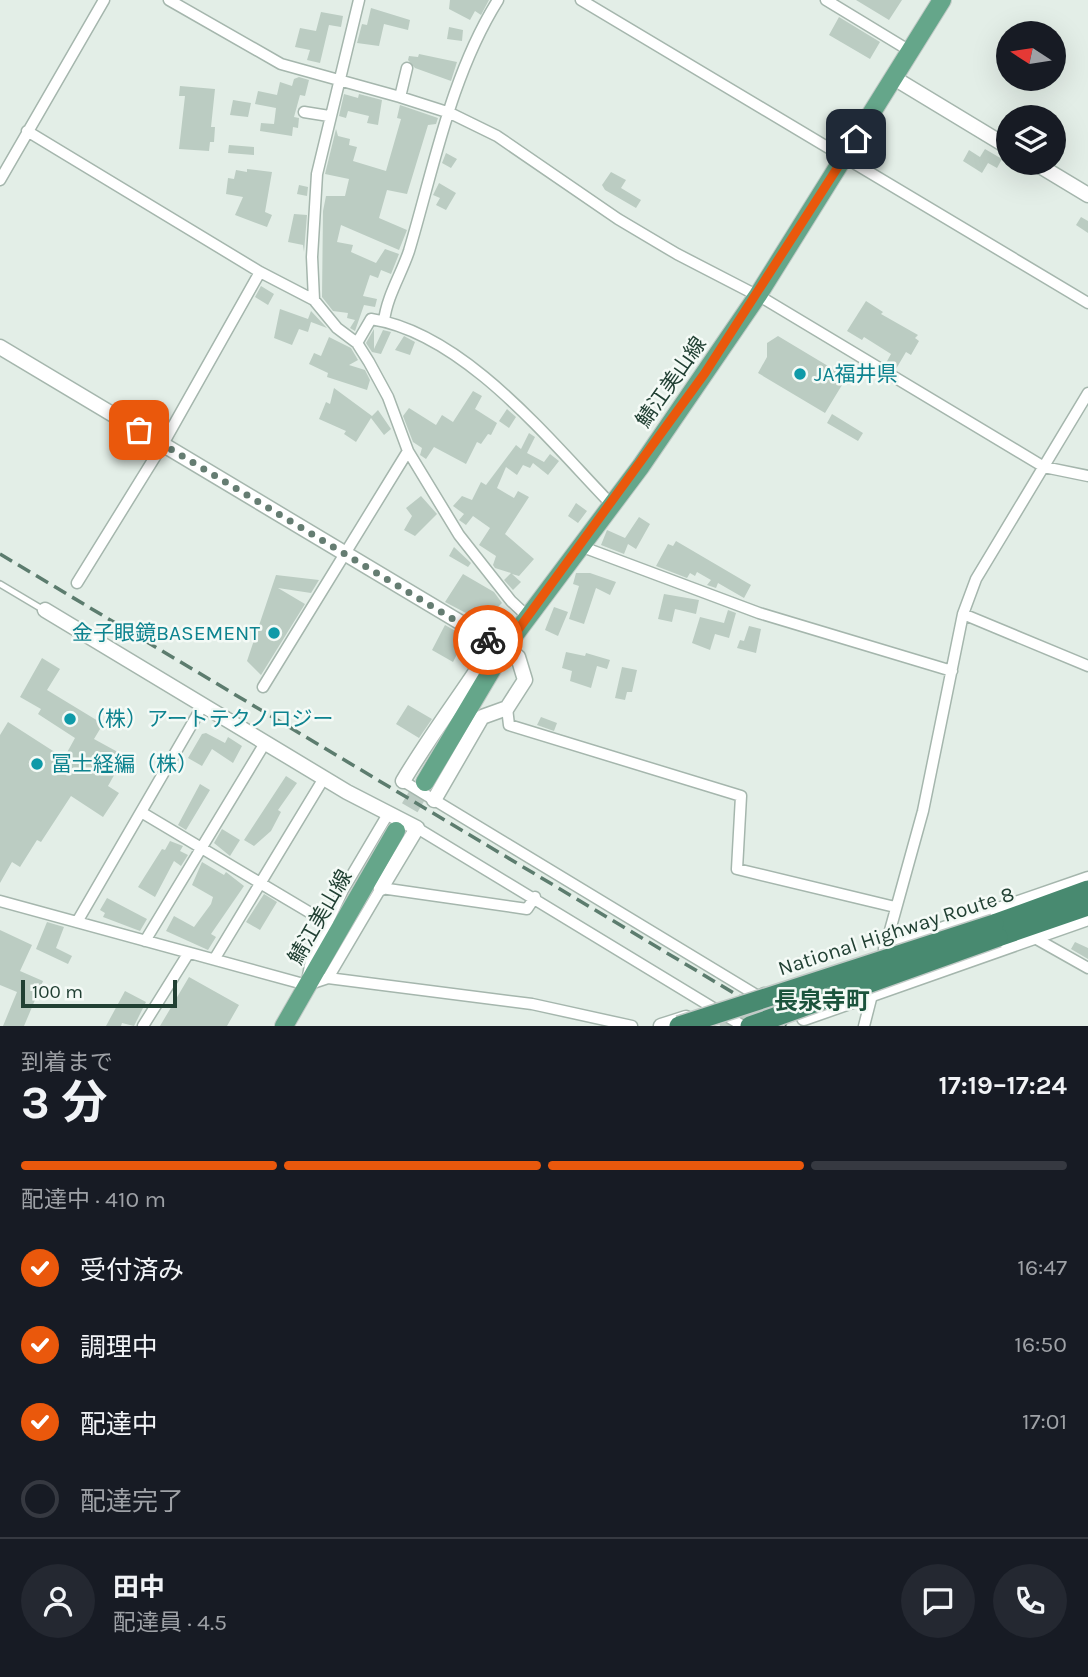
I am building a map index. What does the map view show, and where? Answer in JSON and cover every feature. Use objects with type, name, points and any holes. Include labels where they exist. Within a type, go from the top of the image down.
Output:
[{"type":"highway","name":"National Highway Route 8","points":[[750,1026],[996,931],[1088,890]]},
{"type":"highway","name":"National Highway Route 8","points":[[679,1026],[1088,906]]},
{"type":"main road","name":"鯖江美山線","points":[[425,782],[499,647],[527,616],[611,504],[758,295],[942,0]]},
{"type":"main road","name":"鯖江美山線","points":[[284,1026],[396,831]]},
{"type":"street","points":[[0,180],[104,0]]},
{"type":"street","points":[[169,0],[281,64],[340,78],[450,113],[496,136],[618,219],[677,254],[758,295],[1044,467],[1088,477]]},
{"type":"street","points":[[314,300],[312,257],[317,174],[359,0]]},
{"type":"street","points":[[384,321],[385,308],[405,263],[469,51],[498,0]]},
{"type":"street","points":[[581,0],[1088,303]]},
{"type":"street","points":[[826,0],[910,51]]},
{"type":"street","points":[[401,97],[407,68]]},
{"type":"street","points":[[894,78],[996,140]]},
{"type":"street","points":[[304,112],[329,116]]},
{"type":"street","points":[[27,131],[260,272],[314,300],[337,328],[357,343],[388,397],[408,451],[459,535],[511,601],[527,616]]},
{"type":"street","points":[[1055,175],[1088,195]]},
{"type":"street","points":[[77,583],[163,444],[260,272]]},
{"type":"street","points":[[357,343],[371,319],[413,331],[477,372],[611,504]]},
{"type":"street","points":[[0,347],[518,657],[525,680],[507,708],[482,717],[434,800]]},
{"type":"street","points":[[864,1026],[923,811],[963,614],[990,551],[1088,393]]},
{"type":"street","points":[[263,687],[408,451]]},
{"type":"street","points":[[579,546],[760,613],[952,671]]},
{"type":"street","points":[[45,610],[324,778],[535,897],[743,1026]]},
{"type":"street","points":[[963,614],[1088,666]]},
{"type":"street","points":[[499,647],[451,711],[438,723],[403,781],[758,996],[1088,879]]},
{"type":"street","points":[[77,922],[203,705]]},
{"type":"street","points":[[507,708],[509,725],[741,796],[737,869],[895,906]]},
{"type":"street","points":[[145,941],[265,743]]},
{"type":"street","points":[[215,958],[324,778]]},
{"type":"street","points":[[141,812],[328,924]]},
{"type":"street","points":[[307,985],[312,954],[343,890],[388,814]]},
{"type":"street","points":[[328,978],[416,828]]},
{"type":"street","points":[[380,888],[527,909],[535,897]]},
{"type":"street","points":[[0,901],[307,985],[328,978],[532,1004],[632,1026]]},
{"type":"street","points":[[796,983],[807,1022],[872,994],[1088,918]]},
{"type":"street","points":[[1033,937],[1088,968]]},
{"type":"street","points":[[143,1026],[188,954]]},
{"type":"street","points":[[819,991],[879,970]]},
{"type":"street","points":[[661,1026],[713,1009]]},
{"type":"lane","points":[[0,583],[45,610]]},
{"type":"building","points":[[450,0],[489,0],[481,15],[475,11],[470,20],[449,9]]},
{"type":"building","points":[[856,0],[902,0],[889,20]]},
{"type":"building","points":[[371,8],[410,20],[408,30],[384,24],[379,46],[357,43],[362,24],[367,25]]},
{"type":"building","points":[[321,12],[343,16],[341,27],[329,25],[320,63],[307,60],[310,50],[295,47],[300,28],[316,31]]},
{"type":"building","points":[[839,17],[880,42],[870,59],[829,35]]},
{"type":"building","points":[[449,27],[463,30],[462,41],[447,39]]},
{"type":"building","points":[[419,54],[457,62],[451,81],[415,68],[408,60],[409,56],[418,57]]},
{"type":"building","points":[[299,77],[309,80],[305,96],[300,95],[294,117],[299,118],[298,128],[293,127],[292,136],[260,131],[261,123],[274,124],[276,108],[255,104],[258,91],[277,95],[280,82],[292,86],[294,79]]},
{"type":"building","points":[[180,86],[215,89],[211,127],[215,127],[214,142],[210,142],[209,151],[179,149],[185,96],[179,96]]},
{"type":"building","points":[[344,94],[358,98],[359,94],[382,100],[378,125],[367,123],[369,116],[348,111],[346,118],[339,116]]},
{"type":"building","points":[[233,100],[251,103],[248,117],[230,115]]},
{"type":"building","points":[[400,105],[438,118],[436,124],[428,125],[407,194],[387,190],[379,218],[407,230],[399,250],[341,225],[337,242],[353,245],[351,252],[376,263],[385,249],[399,254],[391,274],[381,270],[378,278],[370,275],[363,296],[377,299],[375,307],[364,305],[355,331],[350,328],[355,320],[347,318],[348,313],[333,311],[322,297],[323,211],[326,196],[345,196],[349,179],[325,174],[336,129],[338,136],[350,139],[349,145],[357,147],[353,161],[386,171],[401,119],[397,118]]},
{"type":"building","points":[[229,145],[254,147],[254,155],[228,153]]},
{"type":"building","points":[[985,149],[996,155],[996,167],[988,163],[982,173],[963,161],[969,150],[980,157]]},
{"type":"building","points":[[446,153],[457,159],[451,168],[442,163]]},
{"type":"building","points":[[247,169],[272,172],[265,212],[272,215],[267,227],[235,215],[243,197],[226,194],[228,178],[234,179],[236,170],[247,172]]},
{"type":"building","points":[[611,172],[626,180],[621,188],[641,200],[636,208],[605,190],[602,185]]},
{"type":"building","points":[[439,183],[456,193],[446,210],[436,205],[440,198],[433,195]]},
{"type":"building","points":[[299,185],[308,187],[307,196],[297,194]]},
{"type":"building","points":[[294,214],[307,215],[304,252],[303,245],[288,242]]},
{"type":"building","points":[[1081,217],[1088,221],[1088,233],[1076,225]]},
{"type":"building","points":[[261,286],[274,294],[268,305],[255,297]]},
{"type":"building","points":[[866,301],[883,312],[881,314],[918,335],[915,338],[919,341],[911,355],[906,352],[896,369],[886,363],[891,354],[864,337],[862,340],[847,331]]},
{"type":"building","points":[[280,309],[308,319],[311,311],[327,328],[311,322],[308,332],[299,329],[292,345],[274,338]]},
{"type":"building","points":[[374,329],[374,349],[383,330],[391,332],[381,354],[372,352],[366,343]]},
{"type":"building","points":[[404,336],[415,342],[410,355],[395,350]]},
{"type":"building","name":"JA福井県","points":[[778,336],[843,375],[838,383],[842,385],[825,413],[758,373],[767,357],[767,343]]},
{"type":"building","points":[[329,337],[351,348],[358,360],[349,365],[365,370],[370,380],[367,390],[327,377],[328,373],[309,364],[314,353],[321,356]]},
{"type":"building","points":[[334,388],[372,416],[378,410],[391,429],[384,435],[371,418],[356,442],[344,434],[346,431],[319,419],[326,402],[330,404]]},
{"type":"building","points":[[473,391],[482,396],[475,409],[497,423],[491,435],[488,434],[481,444],[477,442],[466,464],[434,447],[426,459],[420,455],[422,448],[413,442],[403,416],[409,408],[436,425],[442,415],[453,422]]},
{"type":"building","points":[[507,409],[516,417],[509,428],[499,421]]},
{"type":"building","points":[[832,414],[863,433],[858,441],[827,423]]},
{"type":"building","points":[[529,433],[535,437],[527,453],[544,462],[550,454],[559,461],[548,475],[533,463],[530,468],[523,465],[517,475],[506,467],[497,488],[514,498],[518,491],[529,497],[505,534],[534,559],[519,576],[512,574],[521,582],[513,590],[504,580],[511,573],[495,568],[493,565],[496,556],[479,545],[490,528],[473,516],[466,525],[459,520],[464,514],[453,506],[462,496],[472,500],[481,482],[486,485],[516,445],[521,449]]},
{"type":"building","points":[[421,496],[437,514],[415,536],[404,530],[412,516],[406,508]]},
{"type":"building","points":[[576,503],[587,511],[578,523],[568,516]]},
{"type":"building","points":[[639,517],[650,524],[636,549],[628,544],[624,554],[601,545],[607,530],[625,538]]},
{"type":"building","points":[[676,541],[751,585],[744,598],[718,583],[716,588],[707,585],[711,580],[697,572],[695,576],[690,573],[687,578],[656,566],[668,544],[673,546]]},
{"type":"building","points":[[454,547],[471,563],[468,567],[449,556]]},
{"type":"building","points":[[576,573],[590,573],[616,582],[610,595],[596,588],[584,624],[569,619],[579,586],[573,584]]},
{"type":"building","points":[[463,574],[494,592],[502,603],[483,622],[445,602]]},
{"type":"building","name":"金子眼鏡BASEMENT","points":[[276,575],[319,580],[311,593],[278,588],[305,604],[261,675],[247,661]]},
{"type":"building","points":[[664,594],[699,600],[696,614],[675,609],[672,622],[658,619]]},
{"type":"building","points":[[554,607],[568,612],[558,636],[545,630]]},
{"type":"building","points":[[728,610],[736,613],[729,638],[715,634],[710,650],[692,643],[700,617],[724,623]]},
{"type":"building","points":[[445,625],[466,637],[453,662],[432,650]]},
{"type":"building","points":[[749,626],[761,629],[756,653],[737,648],[740,640],[744,641]]},
{"type":"building","points":[[566,652],[585,656],[586,653],[610,660],[607,669],[597,666],[591,688],[570,681],[572,671],[562,668]]},
{"type":"building","points":[[42,658],[60,669],[47,690],[103,724],[94,739],[125,756],[108,786],[119,793],[103,817],[71,796],[41,842],[37,840],[20,867],[12,862],[0,883],[0,735],[8,722],[64,758],[75,738],[38,714],[41,709],[20,697]]},
{"type":"building","points":[[622,667],[637,670],[632,692],[627,692],[625,700],[615,698]]},
{"type":"building","points":[[408,705],[432,719],[419,738],[396,724]]},
{"type":"building","points":[[541,717],[557,723],[554,731],[537,725]]},
{"type":"building","points":[[206,733],[225,743],[228,737],[242,746],[233,763],[212,749],[202,766],[188,758],[202,734]]},
{"type":"building","points":[[286,776],[297,783],[278,810],[281,812],[271,831],[254,846],[244,840]]},
{"type":"building","points":[[200,784],[210,790],[186,830],[178,825]]},
{"type":"building","points":[[222,829],[240,840],[230,856],[214,843]]},
{"type":"building","points":[[170,841],[183,846],[180,851],[188,855],[181,866],[174,861],[155,897],[138,887]]},
{"type":"building","points":[[202,862],[224,875],[226,872],[244,886],[211,934],[216,937],[208,950],[166,931],[174,916],[194,927],[211,904],[213,897],[192,885]]},
{"type":"building","points":[[264,894],[277,902],[260,930],[246,922]]},
{"type":"building","points":[[107,898],[147,919],[140,931],[103,917],[105,913],[100,910]]},
{"type":"building","points":[[47,922],[64,927],[56,948],[72,956],[68,964],[36,949]]},
{"type":"building","points":[[0,930],[32,945],[20,971],[43,981],[24,1026],[3,1026],[17,992],[0,985]]},
{"type":"building","points":[[1075,942],[1088,948],[1088,959],[1071,949]]},
{"type":"building","points":[[189,977],[239,1005],[227,1026],[160,1026]]},
{"type":"building","points":[[125,991],[146,1002],[134,1026],[122,1023],[121,1026],[106,1026]]},
{"type":"tunnel","points":[[396,831],[425,782]]},
{"type":"tunnel","points":[[720,1026],[801,998]]},
{"type":"railway","points":[[0,554],[789,1026]]},
{"type":"way so far","points":[[139,430],[488,640]]},
{"type":"place","name":"JA福井県","points":[[800,374]]},
{"type":"place","name":"金子眼鏡BASEMENT","points":[[274,633]]},
{"type":"place","name":"（株）アートテクノロジー","points":[[70,719]]},
{"type":"place","name":"冨士経編（株）","points":[[37,764]]},
{"type":"district","name":"長泉寺町","points":[[822,1001]]},
{"type":"route","points":[[488,640],[504,649],[640,466],[758,295],[856,139]]}]
